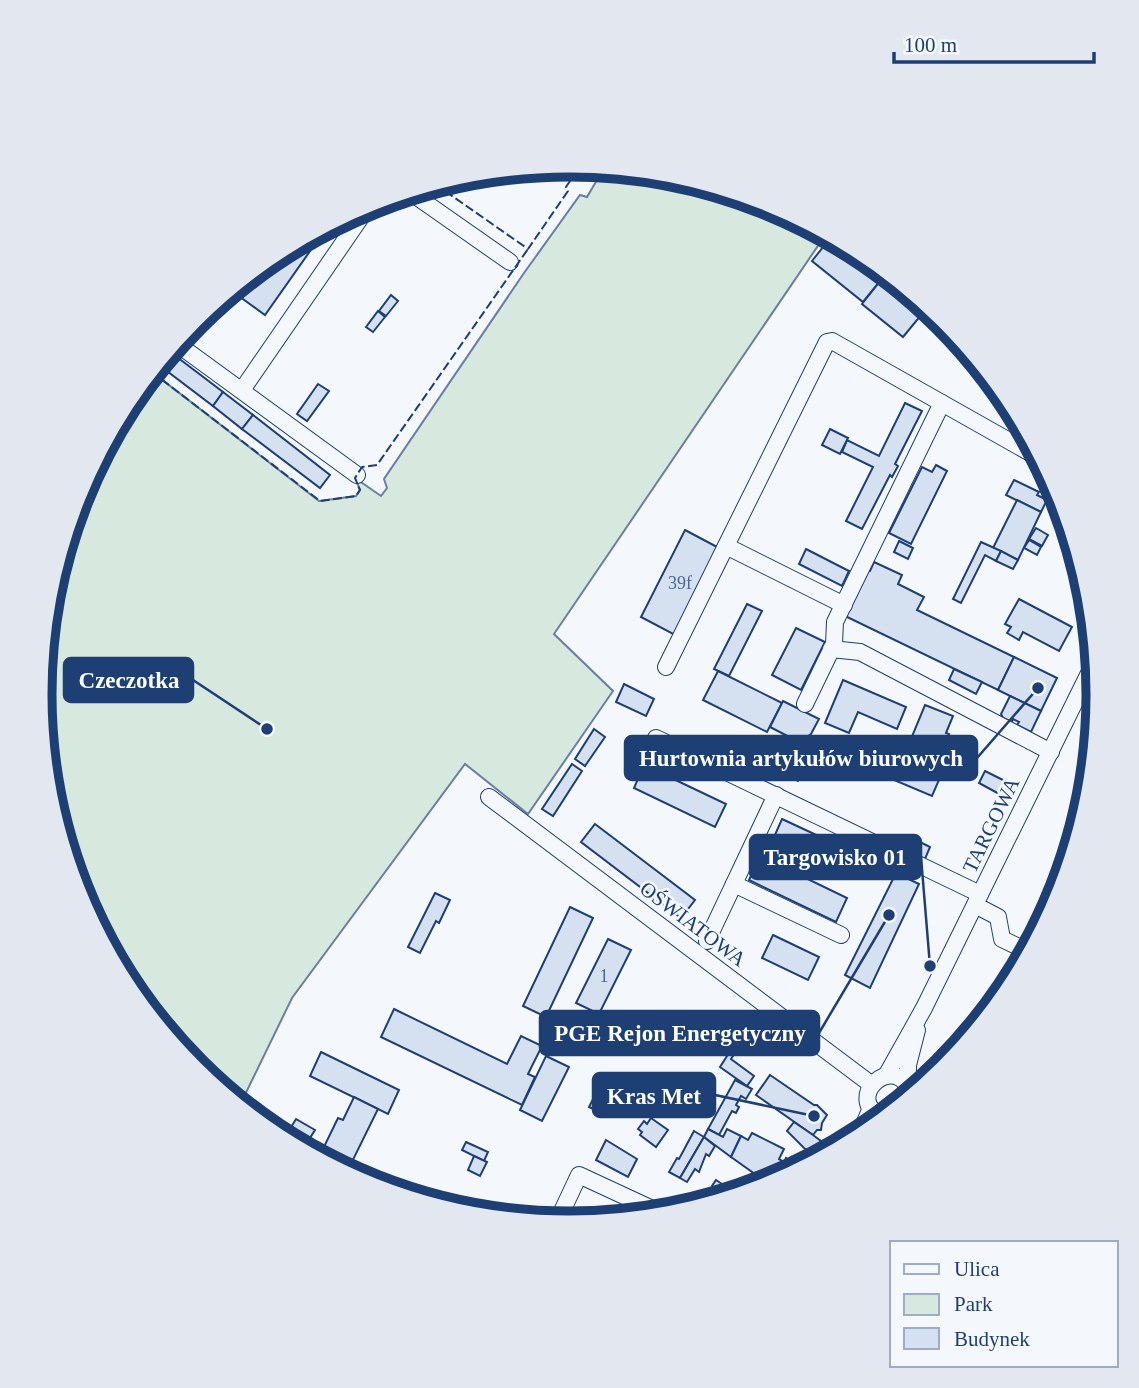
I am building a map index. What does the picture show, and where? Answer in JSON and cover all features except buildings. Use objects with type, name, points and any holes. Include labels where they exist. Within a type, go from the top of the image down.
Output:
[{"type":"street","points":[[420,199],[510,262]]},
{"type":"street","points":[[242,390],[357,223]]},
{"type":"street","points":[[666,667],[827,342],[832,341],[1025,450]]},
{"type":"street","points":[[185,349],[357,475]]},
{"type":"street","points":[[805,704],[834,644],[835,622],[942,403]]},
{"type":"street","points":[[726,546],[844,605]]},
{"type":"street","points":[[831,649],[860,652],[1051,752]]},
{"type":"street","name":"TARGOWA","points":[[879,1080],[924,1007],[1086,682]]},
{"type":"street","points":[[656,738],[776,795],[978,899],[998,917],[1002,939],[1020,948]]},
{"type":"street","points":[[707,941],[776,795]]},
{"type":"street","name":"OŚWIATOWA","points":[[489,797],[879,1080],[901,1079],[906,1086]]},
{"type":"street","points":[[734,884],[841,935]]},
{"type":"street","name":"TARGOWA","points":[[910,1083],[909,1059],[924,1007]]},
{"type":"street","points":[[876,1110],[868,1096],[879,1080]]},
{"type":"street","points":[[562,1211],[579,1175],[645,1206]]},
{"type":"green space","points":[[598,178],[670,187],[736,204],[821,242],[554,634],[613,691],[528,814],[465,764],[292,998],[245,1096],[204,1060],[181,1035],[140,981],[106,923],[92,892],[70,828],[57,761],[52,694],[54,660],[62,593],[70,560],[92,496],[122,435],[160,378],[319,501],[356,496],[360,490],[355,478],[381,496],[387,488],[384,479],[524,273],[580,195],[587,197]]},
{"type":"fence","points":[[447,192],[528,249],[568,191],[566,187],[573,177]]},
{"type":"fence","points":[[160,378],[320,501],[356,496],[360,490],[355,478],[362,467],[377,465],[528,249]]},
{"type":"place","name":"Hurtownia artykułów biurowych","points":[[1038,688]]},
{"type":"place","name":"Czeczotka","points":[[267,729]]},
{"type":"place","name":"PGE Rejon Energetyczny","points":[[889,915]]},
{"type":"place","name":"Targowisko 01","points":[[930,966]]},
{"type":"place","name":"Kras Met","points":[[814,1116]]}]
